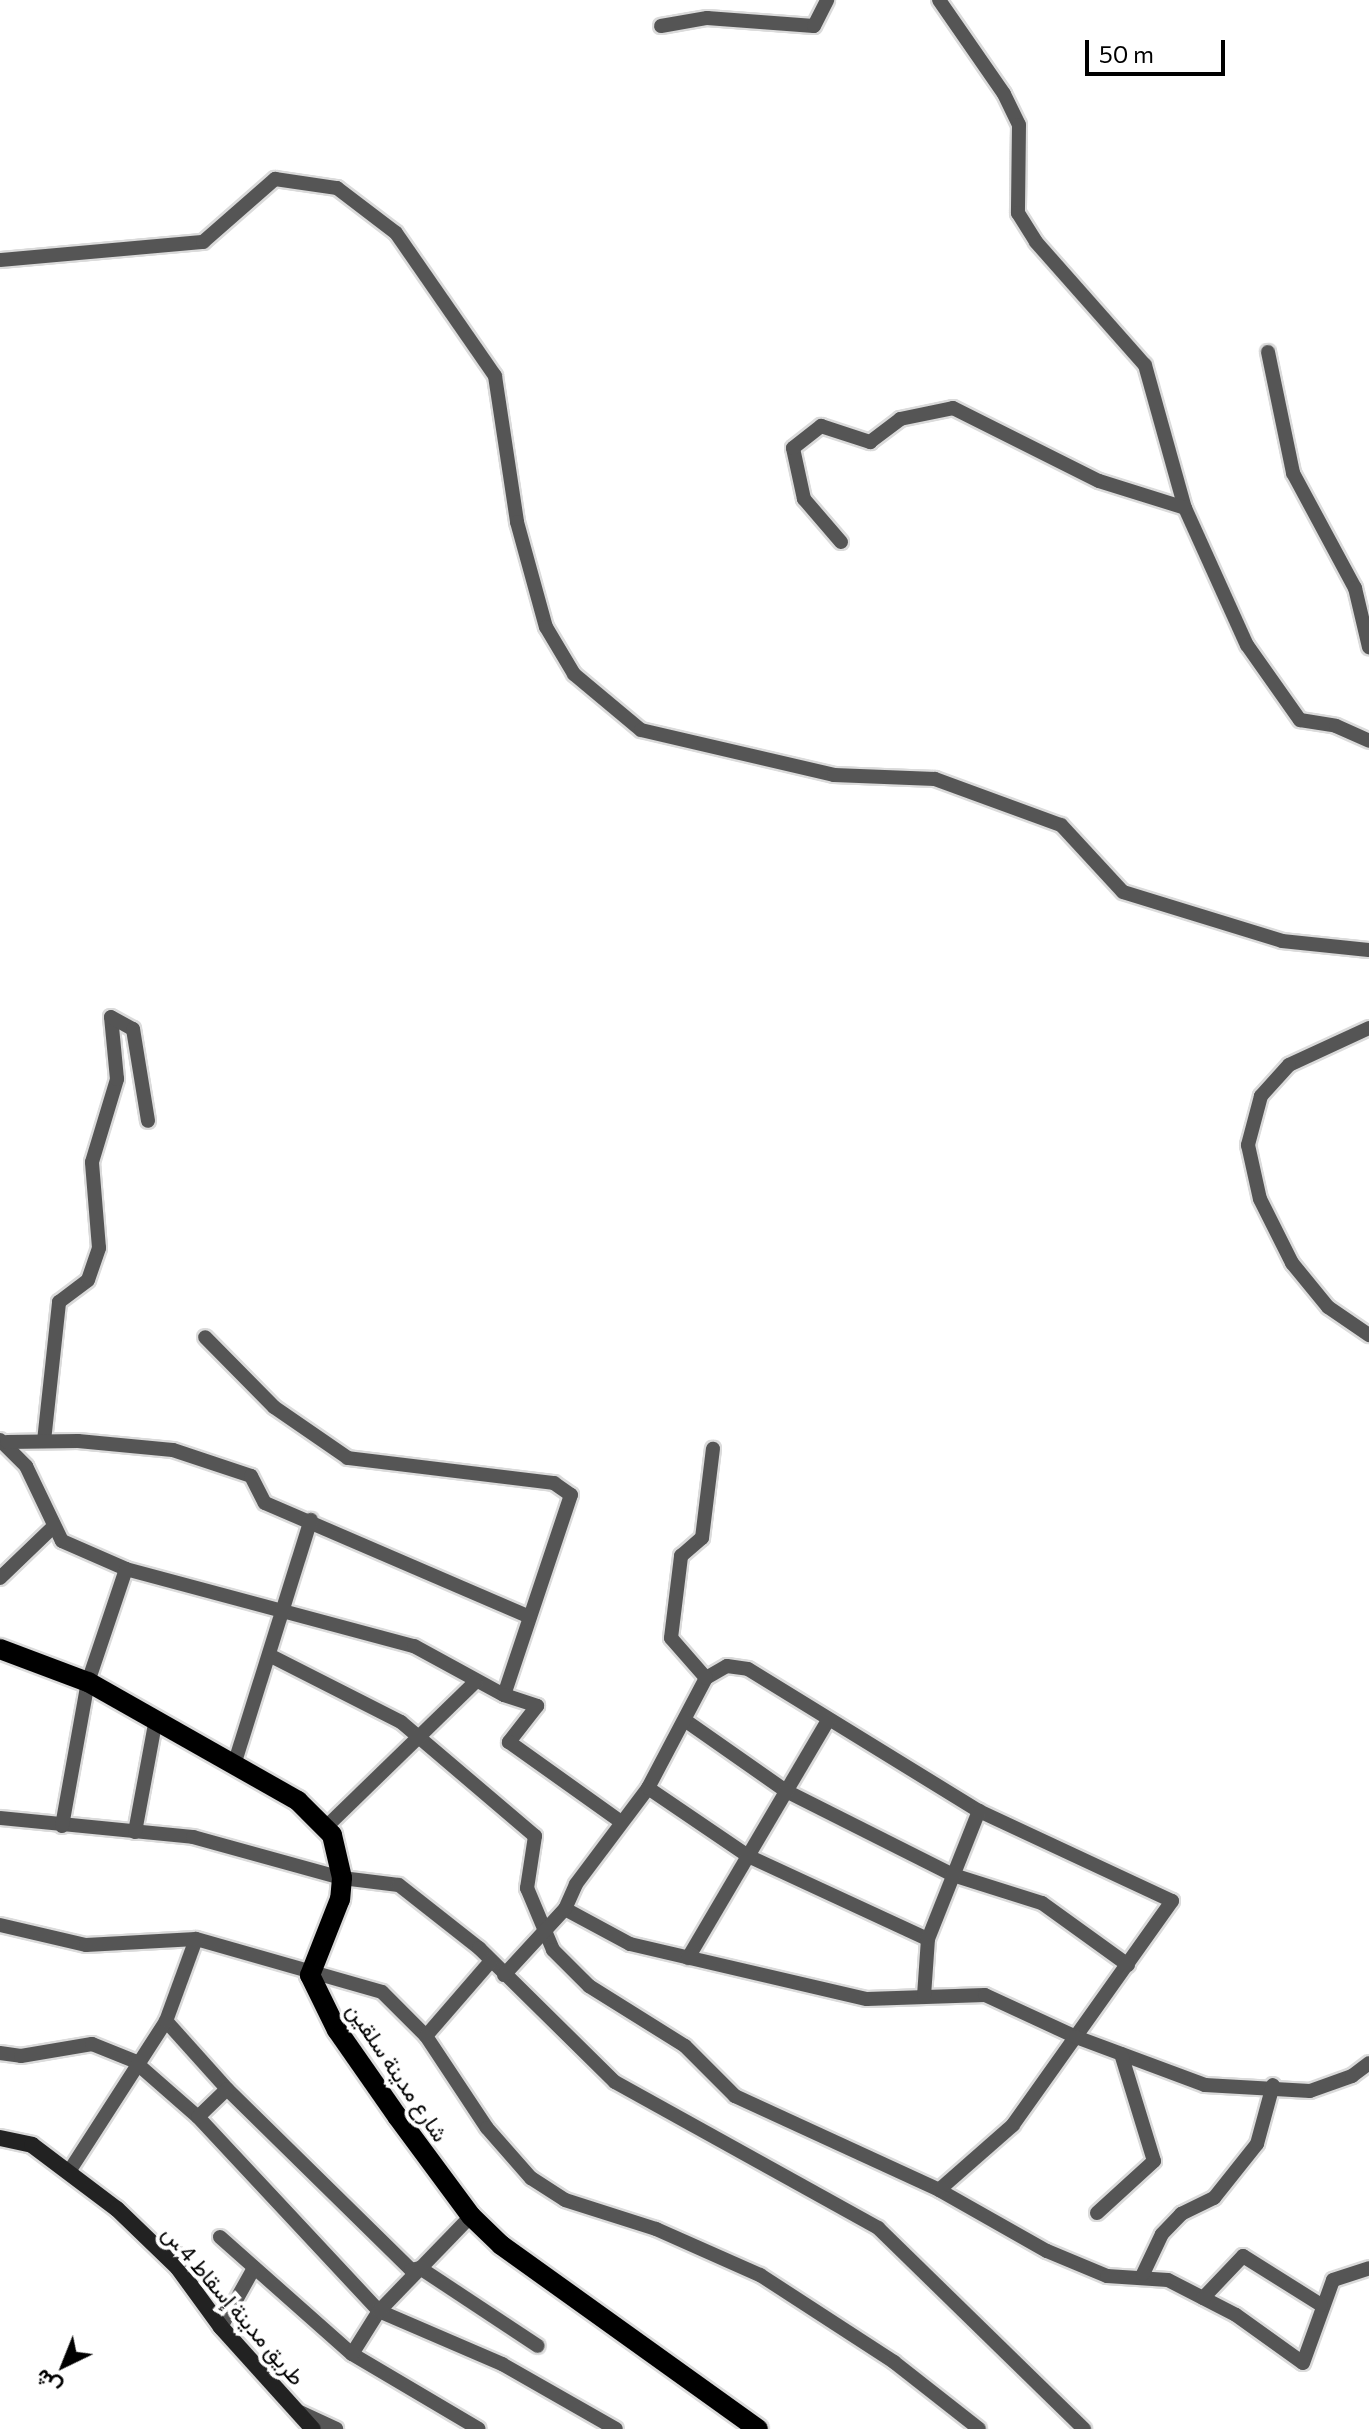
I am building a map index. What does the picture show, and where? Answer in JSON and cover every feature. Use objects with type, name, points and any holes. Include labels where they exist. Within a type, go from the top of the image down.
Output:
[{"type":"main road","points":[[0,1649],[88,1682],[155,1724],[298,1801],[332,1835],[342,1878],[340,1899],[310,1975]]},
{"type":"main road","name":"شارع مدينة سلقين","points":[[310,1975],[337,2030],[471,2216],[501,2245],[758,2429]]},
{"type":"street","points":[[661,26],[707,18],[814,26],[827,0]]},
{"type":"street","points":[[939,0],[1004,94],[1019,125],[1018,213],[1036,242],[1145,365],[1185,508],[1247,645],[1282,701],[1300,720],[1336,726],[1369,741]]},
{"type":"street","points":[[0,260],[203,242],[275,179],[337,188],[396,233],[495,376],[517,522],[546,627],[574,674],[641,730],[834,775],[935,779],[1061,825],[1123,892],[1282,941],[1369,950]]},
{"type":"street","points":[[1268,352],[1293,473],[1355,588],[1369,647]]},
{"type":"street","points":[[841,542],[804,499],[793,448],[821,426],[870,442],[900,419],[953,408],[1099,481],[1185,508]]},
{"type":"street","points":[[44,1441],[59,1302],[88,1280],[99,1248],[92,1162],[117,1079],[111,1017],[133,1029],[148,1121]]},
{"type":"street","points":[[1369,1028],[1289,1065],[1261,1096],[1248,1145],[1260,1199],[1292,1263],[1328,1307],[1369,1335]]},
{"type":"street","points":[[205,1337],[274,1407],[348,1458],[554,1483],[571,1495],[504,1695]]},
{"type":"street","points":[[3,1441],[173,1450],[251,1476],[265,1503],[311,1520],[530,1617]]},
{"type":"street","points":[[3,1441],[26,1466],[62,1541],[126,1569],[414,1646],[475,1682],[537,1706],[509,1742],[621,1822]]},
{"type":"street","points":[[706,1678],[671,1638],[681,1556],[702,1538],[713,1449]]},
{"type":"street","points":[[234,1765],[286,1610],[311,1520]]},
{"type":"street","points":[[0,1578],[53,1527]]},
{"type":"street","points":[[62,1826],[88,1682],[126,1569]]},
{"type":"street","points":[[269,1655],[420,1737],[535,1836],[527,1888],[547,1929],[553,1950],[589,1986],[685,2046],[735,2096],[939,2190],[1059,2256],[1107,2276],[1143,2274],[1203,2298],[1303,2363],[1321,2305],[1333,2280],[1369,2268]]},
{"type":"street","points":[[504,1975],[565,1909],[621,1822],[648,1788],[706,1678],[727,1666],[748,1669],[827,1722],[979,1811],[1172,1901],[1013,2125],[939,2190]]},
{"type":"street","points":[[325,1828],[475,1682]]},
{"type":"street","points":[[686,1721],[786,1791],[953,1875],[1042,1903],[1128,1965]]},
{"type":"street","points":[[688,1958],[827,1722]]},
{"type":"street","points":[[135,1832],[155,1724]]},
{"type":"street","points":[[648,1788],[748,1856],[928,1939]]},
{"type":"street","points":[[924,1996],[928,1939],[979,1811]]},
{"type":"street","points":[[0,1818],[193,1837],[342,1878],[399,1885],[491,1961],[615,2082],[878,2228],[1084,2429]]},
{"type":"street","points":[[565,1909],[630,1944],[867,1999],[985,1995],[1076,2037],[1205,2085],[1273,2085],[1310,2091],[1352,2076],[1369,2063]]},
{"type":"street","points":[[0,1941],[2,1925],[86,1945],[196,1939],[310,1975],[382,1992],[426,2036],[487,2128],[531,2178],[565,2200],[656,2229],[760,2275],[894,2362],[979,2429]]},
{"type":"street","points":[[70,2170],[166,2021],[196,1939]]},
{"type":"street","points":[[426,2036],[491,1961]]},
{"type":"street","points":[[166,2021],[227,2089],[411,2270],[420,2268],[538,2346]]},
{"type":"street","points":[[0,2053],[21,2056],[92,2044],[139,2064],[198,2117],[379,2311],[502,2364],[616,2429]]},
{"type":"street","points":[[1097,2213],[1154,2161],[1121,2054]]},
{"type":"street","points":[[1143,2274],[1162,2234],[1181,2214],[1214,2198],[1257,2144],[1273,2085]]},
{"type":"street","points":[[198,2117],[227,2089]]},
{"type":"street","name":"طريق مدينة إسقاط 4س","points":[[0,2138],[32,2145],[70,2170],[178,2268],[221,2327],[313,2429]]},
{"type":"street","points":[[352,2354],[379,2311],[471,2216]]},
{"type":"street","points":[[220,2237],[352,2354],[479,2429]]},
{"type":"street","points":[[1203,2298],[1243,2256],[1321,2305]]},
{"type":"street","points":[[221,2327],[254,2268]]},
{"type":"street","points":[[300,2412],[336,2429]]}]
